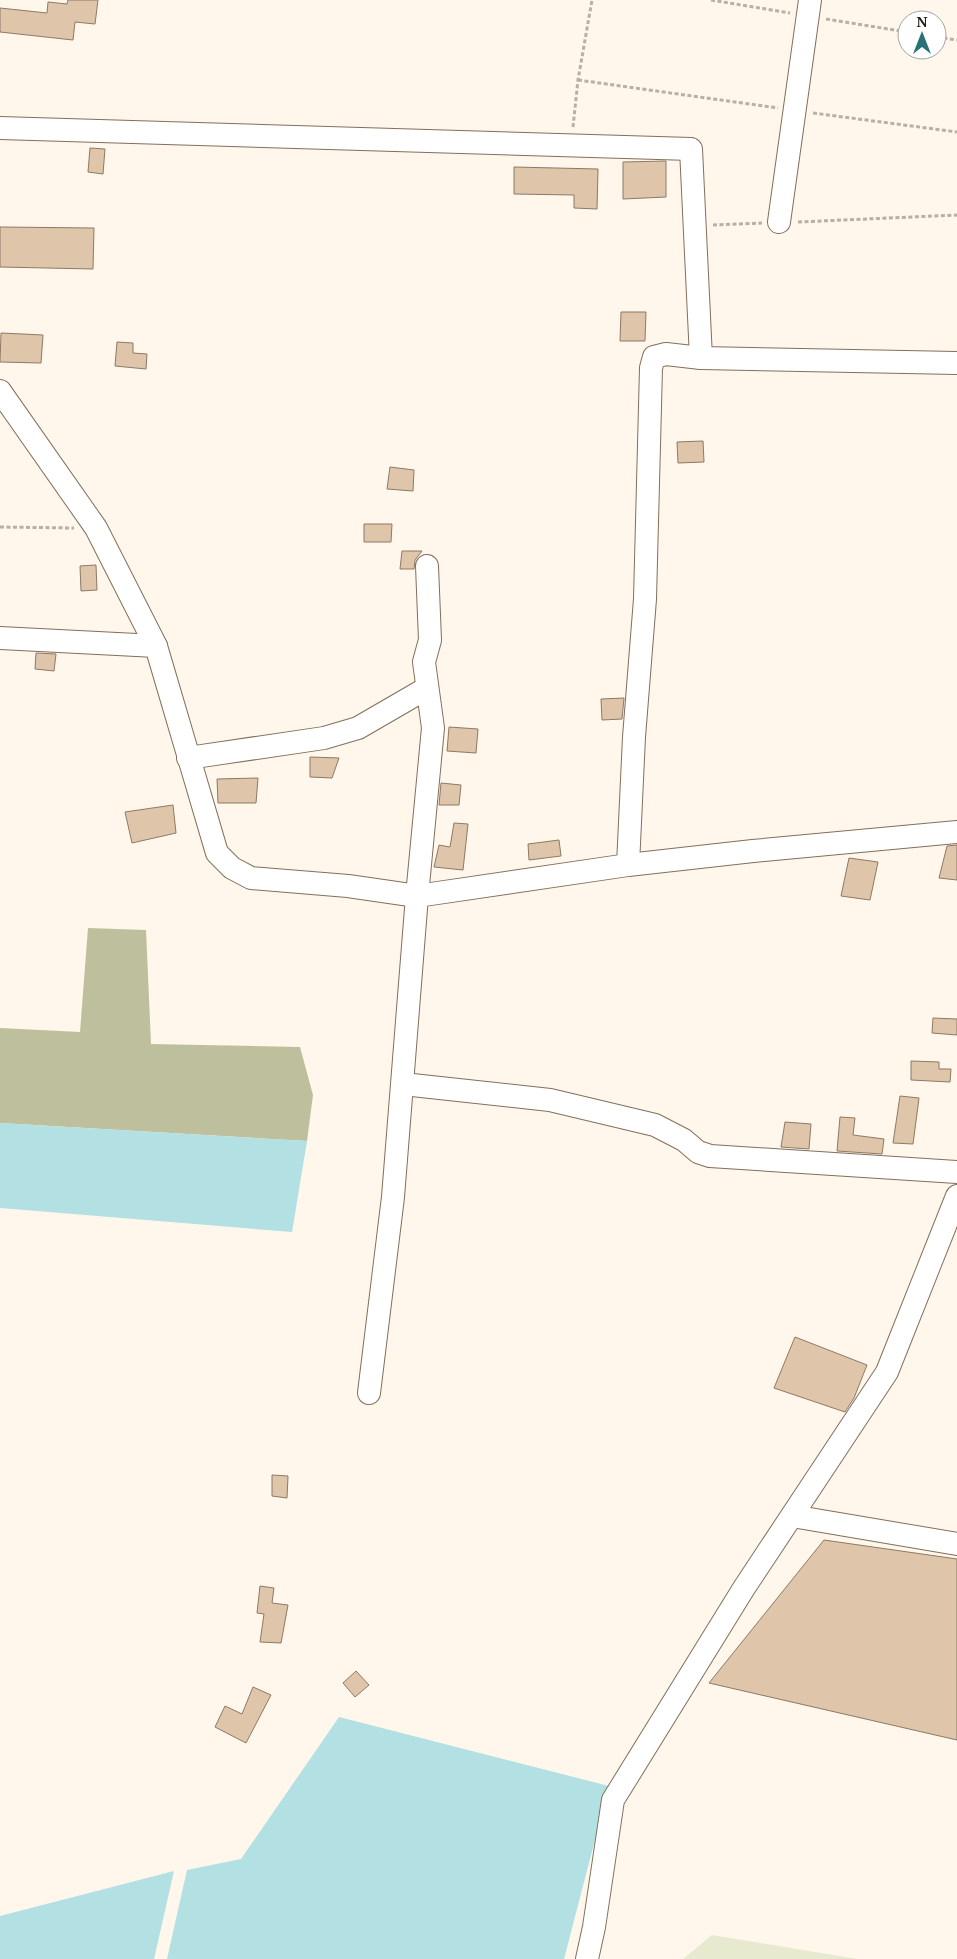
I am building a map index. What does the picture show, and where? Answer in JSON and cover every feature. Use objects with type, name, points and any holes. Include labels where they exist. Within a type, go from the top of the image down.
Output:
[{"type":"street","points":[[779,222],[810,0]]},
{"type":"street","points":[[0,128],[691,149],[701,358]]},
{"type":"street","points":[[628,865],[634,737],[645,599],[651,368],[654,358],[666,354],[701,358],[957,363]]},
{"type":"street","points":[[0,391],[90,519],[156,646],[217,853],[232,868],[251,878],[348,886],[417,896],[628,865],[957,832]]},
{"type":"street","points":[[370,1393],[393,1197],[417,896],[433,728],[424,662],[430,640],[427,566]]},
{"type":"street","points":[[0,638],[156,646]]},
{"type":"street","points":[[188,758],[324,738],[358,728],[427,688]]},
{"type":"street","points":[[403,1084],[560,1102],[655,1125],[684,1140],[698,1152],[710,1156],[957,1172]]},
{"type":"street","points":[[587,1959],[594,1927],[613,1800],[744,1588],[886,1372],[957,1196]]},
{"type":"street","points":[[792,1516],[957,1544]]},
{"type":"path","points":[[571,145],[578,80],[592,0]]},
{"type":"path","points":[[578,80],[957,132]]},
{"type":"path","points":[[695,225],[957,215]]},
{"type":"path","points":[[0,527],[73,529],[90,519]]},
{"type":"green space","points":[[88,928],[146,930],[151,1044],[300,1047],[313,1095],[307,1141],[0,1123],[0,1028],[80,1032]]},
{"type":"green space","points":[[712,1935],[858,1959],[683,1959]]},
{"type":"water","points":[[0,1123],[307,1141],[292,1232],[0,1208]]},
{"type":"water","points":[[339,1717],[609,1786],[564,1959],[167,1959],[187,1870],[241,1859]]},
{"type":"water","points":[[174,1871],[154,1959],[0,1959],[0,1916]]},
{"type":"building","points":[[68,0],[98,0],[95,24],[75,22],[73,40],[0,32],[0,8],[47,13],[48,2],[67,4]]},
{"type":"building","points":[[90,148],[105,149],[103,174],[88,172]]},
{"type":"building","points":[[666,161],[666,197],[623,199],[623,162]]},
{"type":"building","points":[[514,167],[598,169],[597,209],[574,208],[574,195],[514,194]]},
{"type":"building","points":[[0,227],[94,228],[93,269],[0,267]]},
{"type":"building","points":[[621,312],[646,312],[645,341],[620,341]]},
{"type":"building","points":[[1,333],[43,335],[41,363],[0,362]]},
{"type":"building","points":[[117,342],[133,343],[133,353],[147,354],[146,369],[115,366]]},
{"type":"building","points":[[703,441],[704,462],[678,463],[677,442]]},
{"type":"building","points":[[390,467],[414,470],[413,491],[387,489]]},
{"type":"building","points":[[364,524],[392,524],[391,542],[364,542]]},
{"type":"building","points":[[402,551],[422,551],[415,560],[414,569],[400,569]]},
{"type":"building","points":[[96,565],[97,590],[81,591],[80,566]]},
{"type":"building","points":[[36,653],[56,654],[54,671],[35,669]]},
{"type":"building","points":[[624,698],[622,719],[602,720],[601,699]]},
{"type":"building","points":[[449,727],[478,729],[476,753],[447,751]]},
{"type":"building","points":[[310,757],[339,758],[332,778],[310,777]]},
{"type":"building","points":[[258,778],[256,803],[218,803],[217,779]]},
{"type":"building","points":[[441,783],[461,785],[459,805],[439,805]]},
{"type":"building","points":[[173,805],[176,833],[132,843],[125,812]]},
{"type":"building","points":[[454,823],[468,824],[463,870],[434,867],[439,845],[450,847]]},
{"type":"building","points":[[559,840],[561,856],[529,860],[528,844]]},
{"type":"building","points":[[957,845],[957,880],[939,878],[947,846]]},
{"type":"building","points":[[849,858],[878,862],[870,900],[841,896]]},
{"type":"building","points":[[933,1018],[957,1019],[957,1035],[932,1033]]},
{"type":"building","points":[[911,1061],[939,1062],[939,1069],[951,1069],[950,1082],[911,1080]]},
{"type":"building","points":[[900,1096],[919,1098],[913,1144],[893,1143]]},
{"type":"building","points":[[840,1117],[855,1118],[853,1135],[884,1139],[882,1154],[837,1151]]},
{"type":"building","points":[[785,1122],[811,1124],[809,1149],[781,1147]]},
{"type":"building","points":[[795,1337],[867,1365],[854,1398],[845,1412],[774,1388]]},
{"type":"building","points":[[272,1475],[288,1476],[287,1498],[272,1496]]},
{"type":"building","points":[[824,1540],[957,1559],[957,1740],[709,1683]]},
{"type":"building","points":[[260,1586],[274,1588],[272,1603],[288,1605],[281,1643],[260,1642],[264,1614],[257,1613]]},
{"type":"building","points":[[356,1671],[369,1685],[355,1697],[343,1683]]},
{"type":"building","points":[[253,1687],[271,1695],[246,1743],[215,1727],[225,1706],[242,1714]]}]
